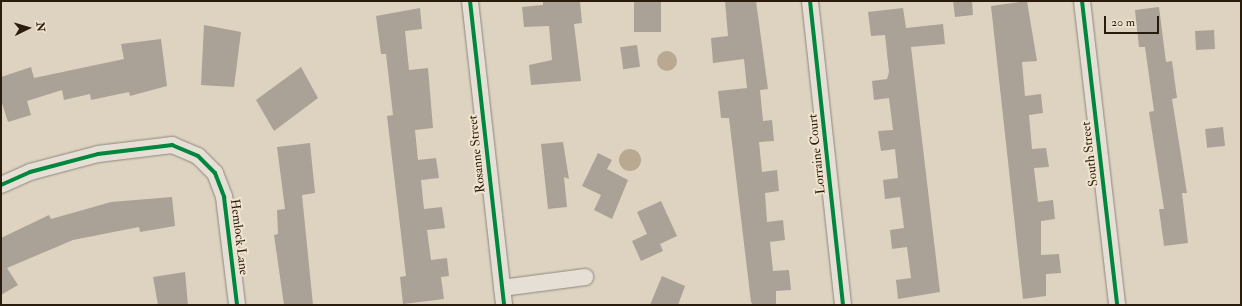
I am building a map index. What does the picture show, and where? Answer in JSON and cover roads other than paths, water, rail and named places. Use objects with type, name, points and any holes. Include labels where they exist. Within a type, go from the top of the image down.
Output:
[{"type":"street","name":"Rosanne Street","points":[[470,1],[504,305]]},
{"type":"street","name":"Lorraine Court","points":[[810,1],[843,305]]},
{"type":"street","name":"South Street","points":[[1082,1],[1117,305]]},
{"type":"street","name":"Hemlock Lane","points":[[1,185],[30,172],[98,154],[172,145],[198,156],[215,173],[224,197],[237,305]]},
{"type":"street","points":[[502,288],[585,277]]}]
